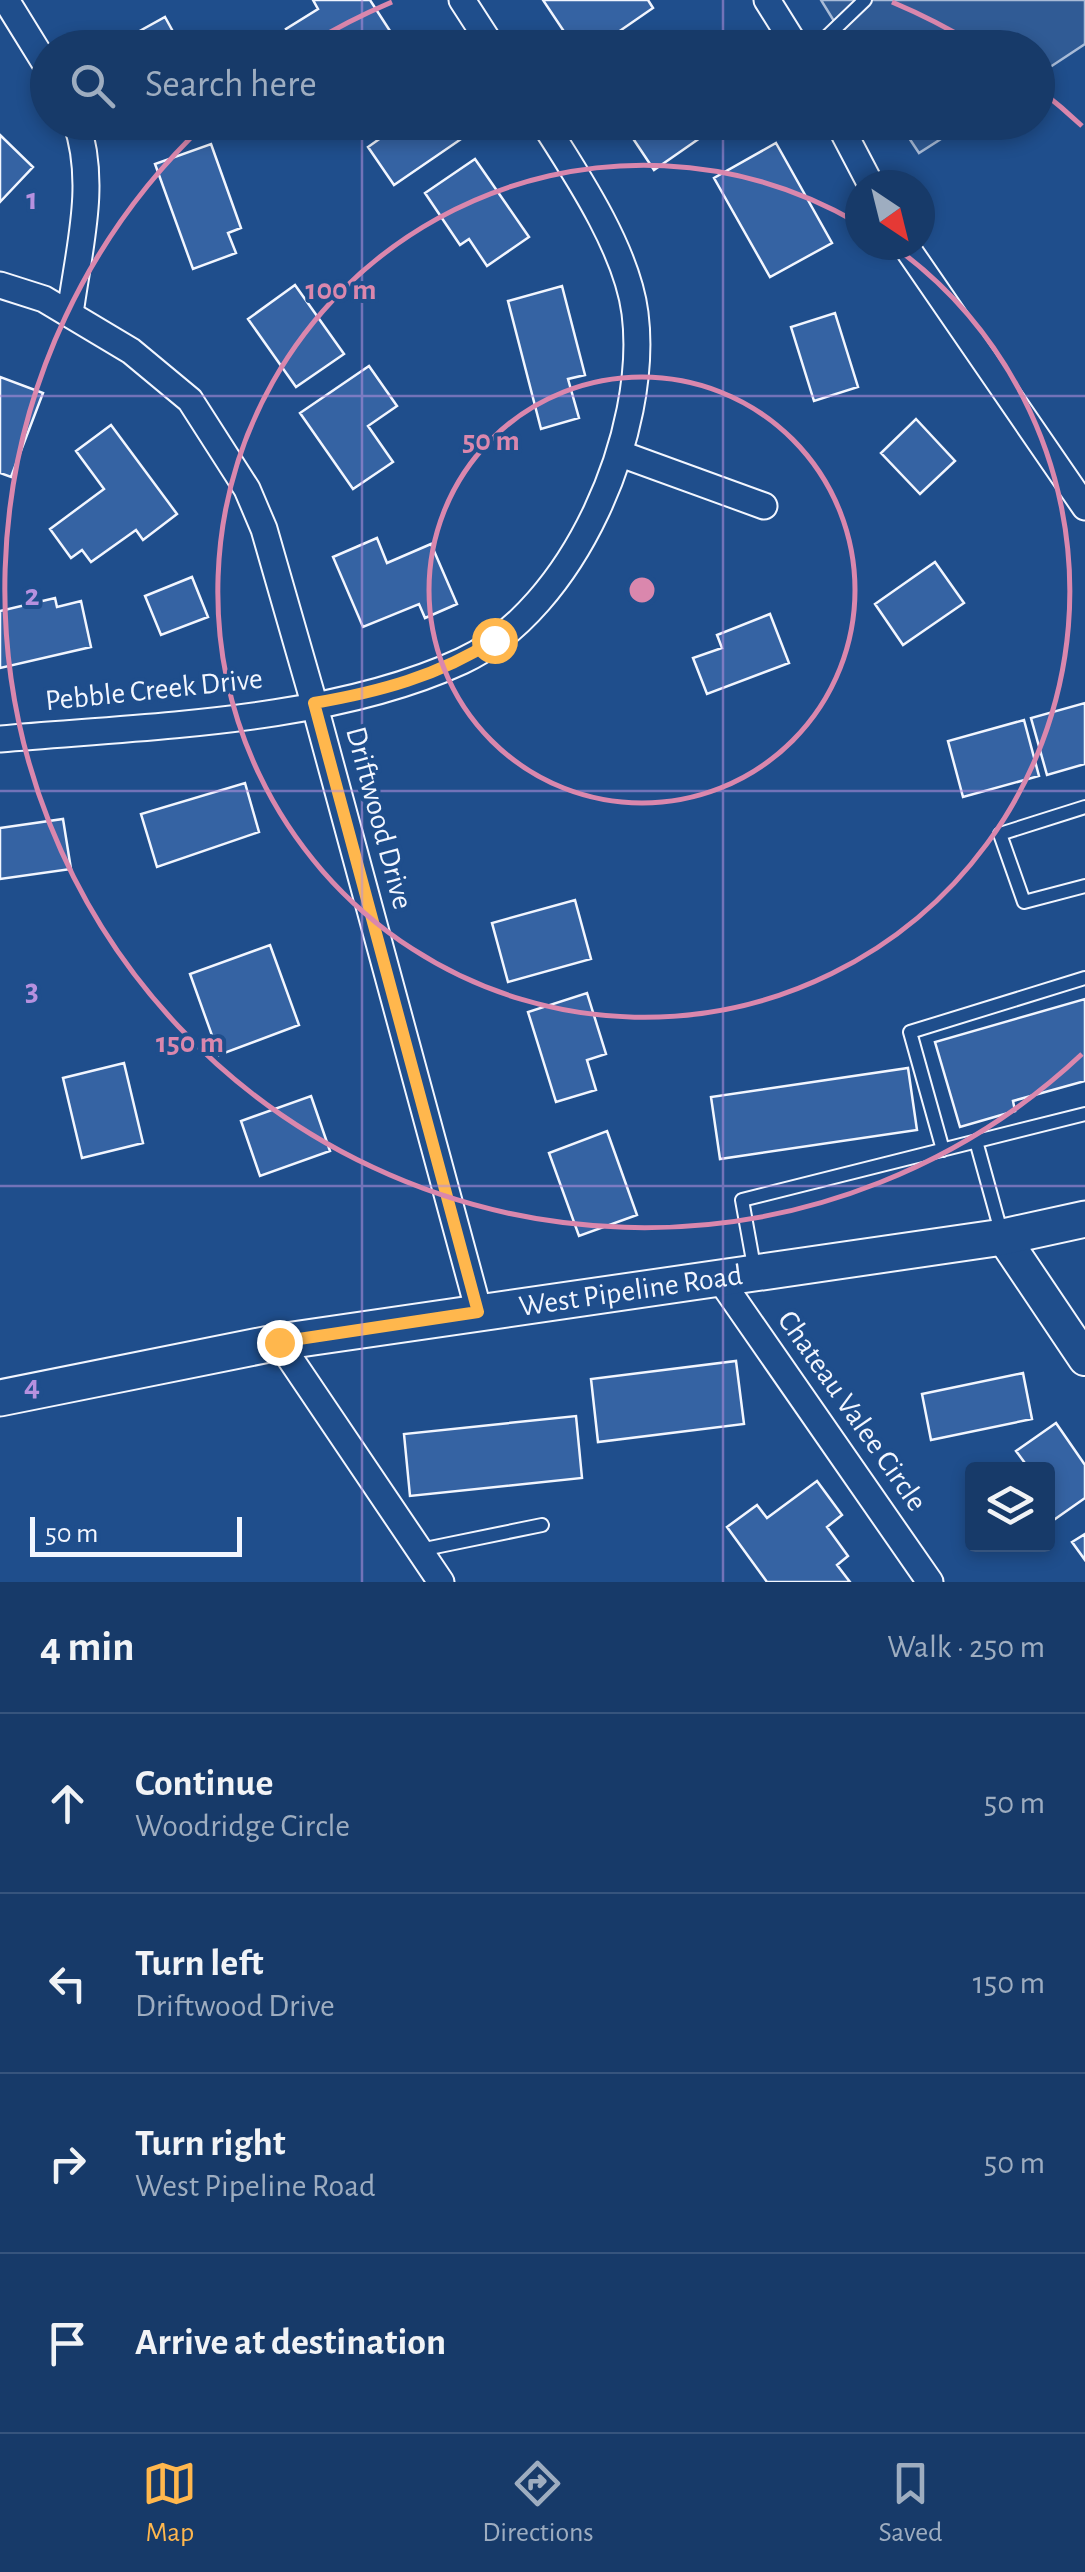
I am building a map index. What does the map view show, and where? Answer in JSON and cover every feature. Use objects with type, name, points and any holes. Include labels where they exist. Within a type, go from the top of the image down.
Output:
[{"type":"main road","name":"West Pipeline Road","points":[[0,1398],[279,1342],[1003,1237],[1085,1219]]},
{"type":"street","points":[[6,0],[30,39]]},
{"type":"street","points":[[462,0],[481,30]]},
{"type":"street","points":[[767,0],[786,30]]},
{"type":"street","points":[[70,314],[86,189],[87,159],[81,140]]},
{"type":"street","name":"Pebble Creek Drive","points":[[0,739],[214,720],[372,693],[463,660],[522,615],[579,549],[620,454],[637,354],[629,286],[592,202],[554,140]]},
{"type":"street","points":[[847,140],[863,170]]},
{"type":"street","points":[[915,260],[1085,507]]},
{"type":"street","name":"Driftwood Drive","points":[[0,285],[44,299],[131,351],[190,400],[247,488],[264,530],[314,703],[478,1312]]},
{"type":"street","points":[[620,454],[764,506]]},
{"type":"street","points":[[1003,1237],[1085,1359]]},
{"type":"street","name":"Chateau Valee Circle","points":[[720,1278],[930,1582]]},
{"type":"street","points":[[279,1342],[441,1582]]},
{"type":"lane","points":[[834,30],[865,0]]},
{"type":"lane","points":[[1085,807],[1000,834],[1024,902],[1085,886]]},
{"type":"lane","points":[[944,1150],[910,1032],[1085,978]]},
{"type":"lane","points":[[754,1272],[742,1200],[1085,1114]]},
{"type":"lane","points":[[976,1142],[1003,1237]]},
{"type":"lane","points":[[420,1550],[542,1525]]},
{"type":"shaded area","points":[[821,0],[1085,0],[1085,44],[1055,64],[1055,30],[840,30]]},
{"type":"shaded area","points":[[910,140],[939,140],[919,153]]},
{"type":"building","points":[[313,0],[370,0],[389,30],[287,30],[318,9]]},
{"type":"building","points":[[543,0],[648,0],[653,8],[621,30],[563,30]]},
{"type":"building","points":[[165,17],[172,30],[142,30]]},
{"type":"building","points":[[0,135],[33,167],[0,202]]},
{"type":"building","points":[[378,140],[460,140],[394,185],[368,147]]},
{"type":"building","points":[[634,140],[697,140],[654,170]]},
{"type":"building","points":[[776,143],[832,243],[770,277],[714,178]]},
{"type":"building","points":[[211,144],[241,228],[228,233],[236,253],[193,269],[155,164]]},
{"type":"building","points":[[475,159],[529,237],[487,266],[469,239],[460,245],[425,193]]},
{"type":"building","points":[[295,285],[344,354],[296,387],[248,319]]},
{"type":"building","points":[[562,286],[585,375],[568,379],[579,418],[541,429],[508,301]]},
{"type":"building","points":[[835,313],[858,387],[814,401],[791,327]]},
{"type":"building","points":[[369,366],[397,406],[368,426],[393,462],[353,489],[300,413]]},
{"type":"building","points":[[0,377],[43,393],[11,477],[0,473]]},
{"type":"building","points":[[916,419],[955,461],[920,494],[881,453]]},
{"type":"building","points":[[111,425],[177,514],[143,540],[136,530],[91,562],[82,550],[71,558],[50,529],[104,489],[76,451]]},
{"type":"building","points":[[377,538],[387,563],[431,544],[457,604],[425,618],[419,604],[363,627],[333,557]]},
{"type":"building","points":[[935,562],[964,603],[903,645],[875,604]]},
{"type":"building","points":[[192,577],[208,617],[161,635],[145,596]]},
{"type":"building","points":[[55,598],[57,607],[81,601],[91,647],[0,668],[0,611]]},
{"type":"building","points":[[770,614],[789,663],[707,694],[693,658],[722,648],[717,635]]},
{"type":"building","points":[[1085,703],[1085,764],[1047,775],[1031,718]]},
{"type":"building","points":[[1024,720],[1039,776],[963,797],[948,741]]},
{"type":"building","points":[[245,783],[259,832],[157,867],[141,814]]},
{"type":"building","points":[[63,819],[71,869],[0,879],[0,828]]},
{"type":"building","points":[[575,900],[591,959],[508,982],[492,923]]},
{"type":"building","points":[[270,945],[299,1025],[219,1055],[190,974]]},
{"type":"building","points":[[587,993],[606,1054],[587,1060],[596,1090],[556,1102],[528,1012]]},
{"type":"building","points":[[1085,999],[1085,1081],[1013,1101],[1015,1111],[960,1127],[935,1042]]},
{"type":"building","points":[[124,1063],[143,1143],[82,1158],[63,1078]]},
{"type":"building","points":[[908,1068],[917,1130],[720,1159],[711,1097]]},
{"type":"building","points":[[311,1096],[330,1151],[260,1176],[241,1121]]},
{"type":"building","points":[[607,1131],[637,1215],[579,1236],[549,1153]]},
{"type":"building","points":[[736,1361],[744,1424],[598,1442],[591,1379]]},
{"type":"building","points":[[1023,1373],[1032,1419],[931,1440],[922,1394]]},
{"type":"building","points":[[576,1416],[582,1478],[410,1496],[404,1434]]},
{"type":"building","points":[[1056,1423],[1085,1465],[1085,1498],[1055,1519],[1055,1462],[1024,1462],[1016,1451]]},
{"type":"building","points":[[817,1481],[842,1515],[827,1527],[848,1556],[837,1565],[850,1582],[767,1582],[727,1527],[757,1505],[767,1518]]},
{"type":"building","points":[[1085,1534],[1085,1560],[1072,1542]]},
{"type":"route","points":[[279,1342],[478,1312],[314,703],[372,693],[463,660],[494,640]]}]
